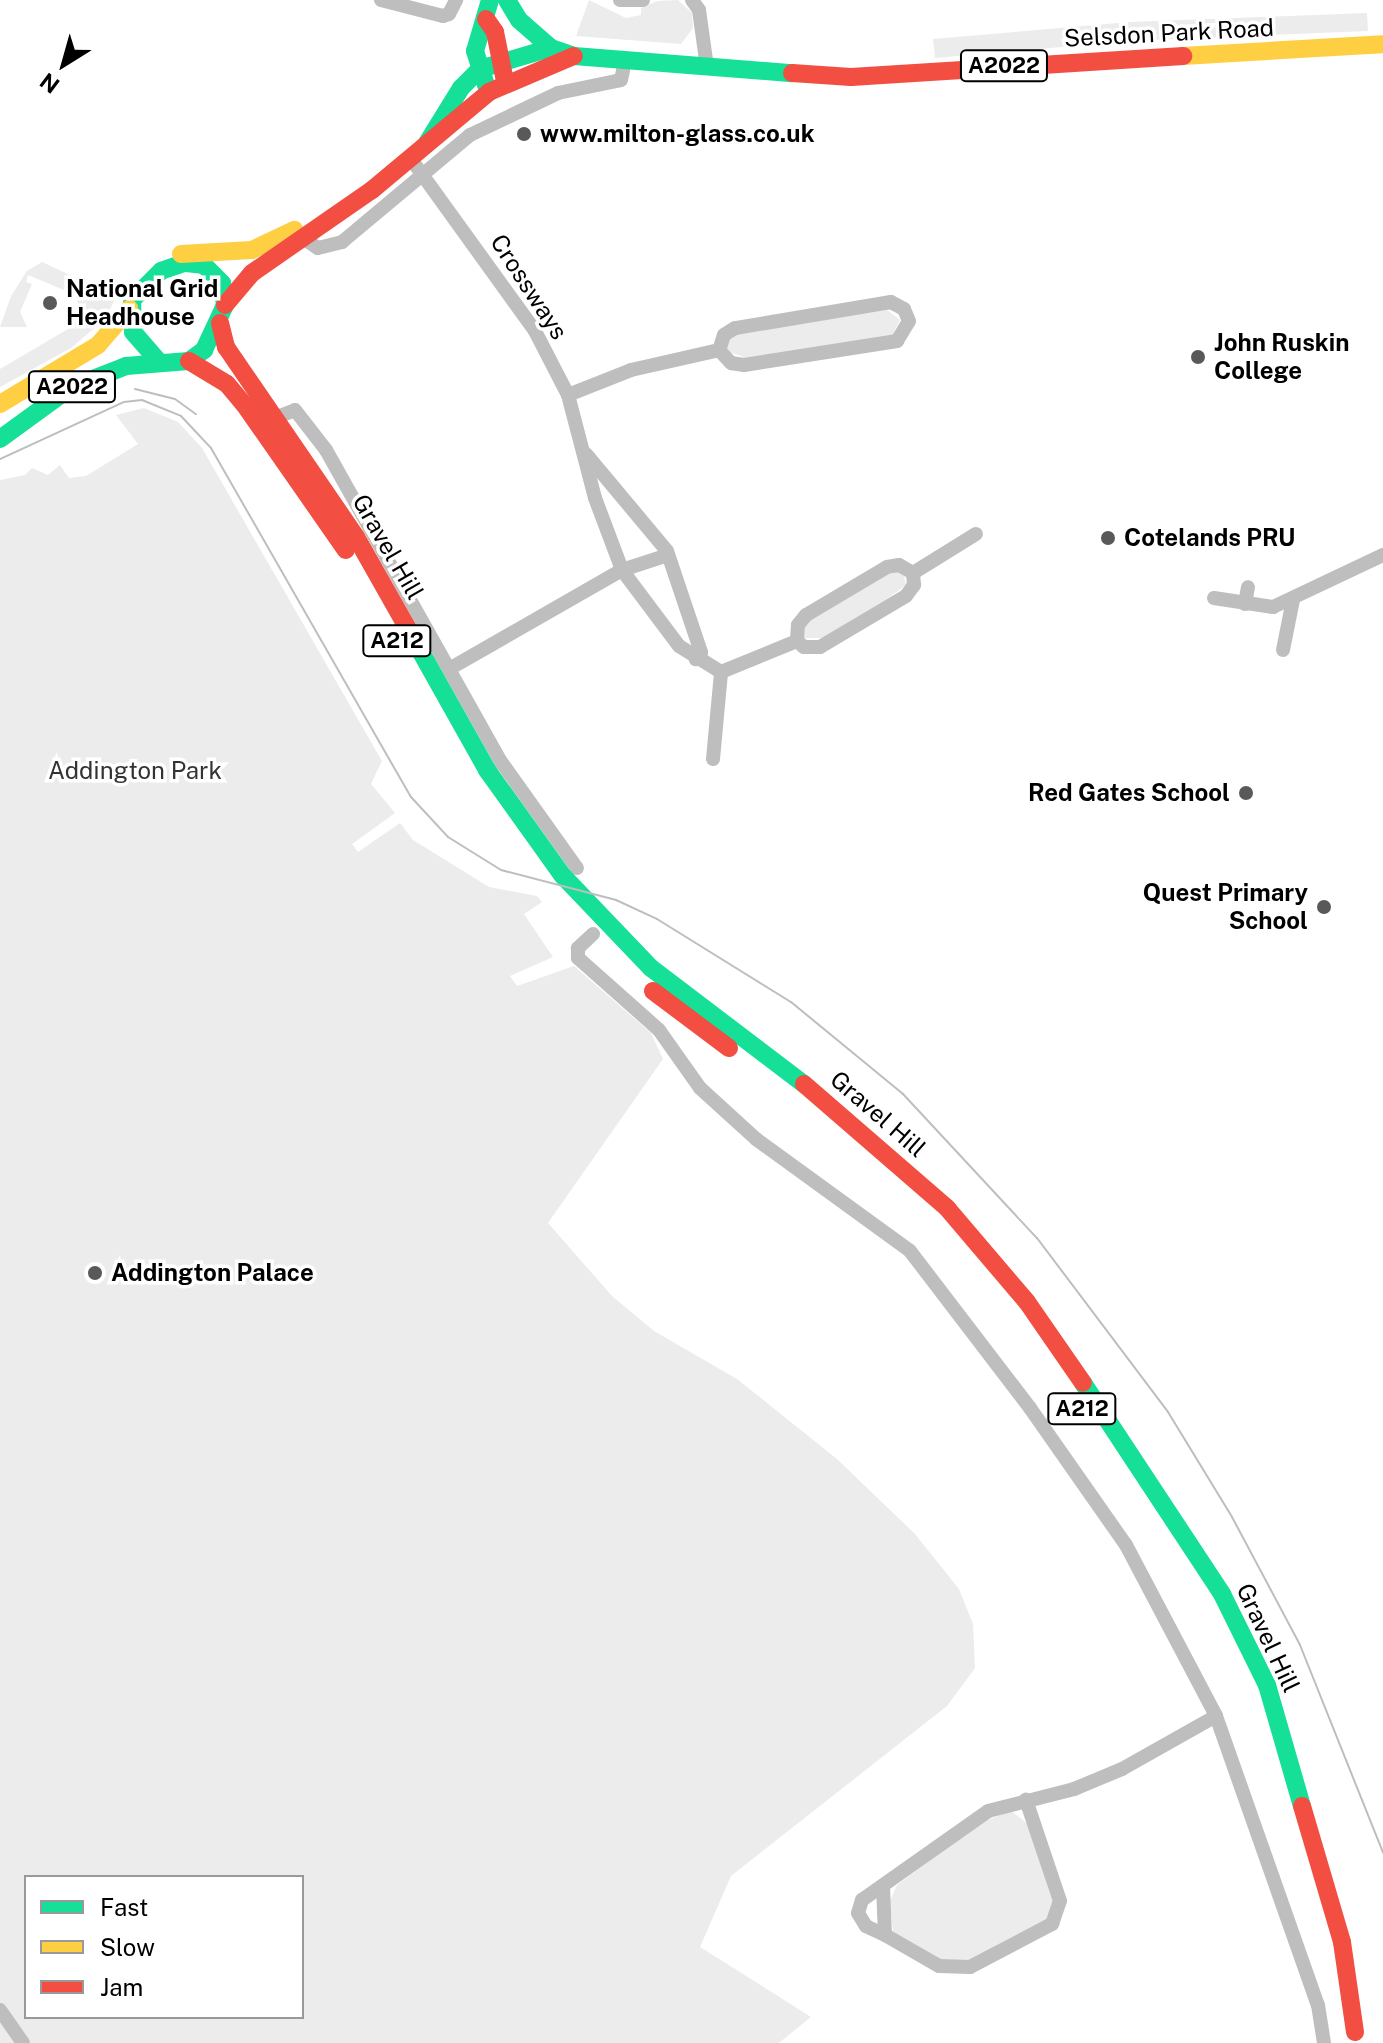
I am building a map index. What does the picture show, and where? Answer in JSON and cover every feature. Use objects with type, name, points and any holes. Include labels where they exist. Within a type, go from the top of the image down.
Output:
[{"type":"main road","points":[[490,0],[476,45],[480,69],[497,87]]},
{"type":"main road","points":[[507,0],[519,20],[551,48]]},
{"type":"main road","points":[[486,19],[495,32],[497,87]]},
{"type":"main road","name":"Selsdon Park Road","points":[[222,314],[252,273],[306,240],[323,222],[417,166],[427,143],[461,88],[480,69],[498,61],[551,48],[574,56],[625,61],[851,77],[1383,44]]},
{"type":"main road","name":"Selsdon Park Road","points":[[427,143],[497,87],[574,56]]},
{"type":"main road","name":"Selsdon Park Road","points":[[161,271],[183,252],[252,250],[306,225],[323,222]]},
{"type":"main road","points":[[184,263],[204,265],[222,283],[222,314],[204,350],[189,361],[157,360],[137,339],[129,309],[144,283],[161,271],[184,263]]},
{"type":"main road","name":"A2022","points":[[0,404],[98,345],[129,309]]},
{"type":"main road","name":"Gravel Hill","points":[[222,314],[226,347],[280,414],[356,537],[487,770],[537,830],[575,890],[651,968],[847,1117],[947,1208],[1054,1339],[1214,1581],[1254,1655],[1291,1758],[1342,1942],[1356,2038]]},
{"type":"main road","name":"A2022","points":[[0,439],[70,388],[126,366],[157,360]]},
{"type":"main road","name":"Gravel Hill","points":[[189,361],[227,384],[343,544],[476,779],[551,885],[593,934],[663,999],[789,1090],[888,1174],[971,1257],[1043,1350],[1205,1594],[1235,1650],[1260,1709],[1356,2038]]},
{"type":"street","points":[[381,0],[443,16],[449,14],[456,0]]},
{"type":"street","points":[[620,0],[643,0]]},
{"type":"street","points":[[692,0],[699,10],[707,67]]},
{"type":"street","points":[[306,240],[318,248],[342,242],[417,166],[503,116],[558,93],[621,80],[625,61]]},
{"type":"street","name":"Crossways","points":[[417,166],[535,331],[568,395],[595,498],[622,570],[670,637],[696,659],[721,672]]},
{"type":"street","points":[[891,302],[904,309],[909,321],[897,341],[759,363],[736,365],[719,350],[724,335],[735,328],[891,302]]},
{"type":"street","points":[[568,395],[631,370],[719,350]]},
{"type":"street","name":"Gravel Hill","points":[[280,414],[300,414],[326,450],[537,830],[577,868]]},
{"type":"street","name":"Crossways","points":[[585,453],[668,555],[701,652],[696,659]]},
{"type":"street","points":[[797,641],[804,647],[820,647],[857,625],[910,592],[913,573],[976,534]]},
{"type":"street","points":[[449,669],[622,570],[668,555]]},
{"type":"street","points":[[1214,598],[1273,607],[1382,557]]},
{"type":"street","points":[[797,641],[801,619],[887,567],[899,565],[913,573]]},
{"type":"street","points":[[1245,604],[1248,587]]},
{"type":"street","points":[[1283,650],[1293,600]]},
{"type":"street","points":[[713,759],[721,672],[797,641]]},
{"type":"street","points":[[593,934],[578,948],[585,965],[659,1030],[700,1088],[756,1139],[910,1251],[1030,1408],[1126,1545],[1216,1716],[1318,2005],[1324,2043]]},
{"type":"street","points":[[1026,1800],[1060,1901],[1052,1924],[970,1967],[954,1969],[866,1926],[858,1913],[862,1900],[988,1811],[1122,1769],[1216,1716]]},
{"type":"street","points":[[883,1886],[885,1935]]},
{"type":"street","points":[[0,2010],[23,2043]]},
{"type":"green space","points":[[589,0],[626,18],[641,15],[641,8],[657,1],[678,0],[692,13],[693,28],[681,44],[576,36]]},
{"type":"green space","points":[[1367,13],[1368,31],[1130,41],[935,58],[933,39],[1130,22]]},
{"type":"green space","points":[[42,262],[83,281],[111,285],[117,295],[105,319],[71,348],[0,387],[0,369],[68,329],[80,313],[76,295],[28,275],[26,282],[32,284],[20,312],[27,327],[0,327],[11,296],[27,271]]},
{"type":"green space","points":[[887,310],[900,320],[892,336],[746,358],[727,351],[727,341],[738,333]]},
{"type":"green space","name":"Addington Park","points":[[144,408],[178,422],[202,448],[382,761],[371,784],[395,813],[352,844],[358,852],[400,823],[413,840],[489,887],[537,896],[542,902],[524,914],[553,957],[510,976],[517,986],[574,966],[651,1033],[663,1059],[548,1223],[612,1296],[654,1331],[737,1379],[837,1459],[915,1534],[959,1589],[973,1624],[975,1668],[947,1706],[731,1876],[700,1947],[811,2017],[779,2043],[0,2043],[0,480],[25,475],[32,468],[48,475],[60,465],[69,478],[86,476],[138,444],[116,415]]},
{"type":"green space","points":[[903,571],[906,585],[887,599],[822,638],[802,638],[801,626],[882,575]]},
{"type":"green space","points":[[1011,1811],[1028,1824],[1053,1903],[1048,1920],[968,1961],[942,1960],[893,1932],[890,1901],[897,1885],[982,1822]]},
{"type":"tram line","points":[[135,389],[175,399],[196,414]]},
{"type":"tram line","points":[[0,459],[124,402],[142,400],[181,416],[211,448],[411,797],[448,837],[501,870],[616,900],[657,919],[791,1002],[903,1094],[1037,1238],[1168,1412],[1232,1517],[1300,1645],[1383,1853]]},
{"type":"traffic: fast","points":[[486,85],[475,51],[490,0]]},
{"type":"traffic: fast","points":[[507,0],[519,20],[551,48]]},
{"type":"traffic: fast","points":[[427,143],[461,88],[480,69],[551,48],[574,56],[792,73]]},
{"type":"traffic: fast","points":[[0,439],[70,388],[126,366],[189,361],[204,350],[225,305],[222,283],[204,265],[184,263],[161,271],[132,300],[133,332],[157,360]]},
{"type":"traffic: fast","points":[[408,629],[487,770],[563,876],[651,968],[804,1084]]},
{"type":"traffic: fast","points":[[1083,1383],[1222,1594],[1267,1685],[1302,1806]]},
{"type":"traffic: slow","points":[[1183,56],[1383,44]]},
{"type":"traffic: slow","points":[[181,254],[252,250],[294,230]]},
{"type":"traffic: slow","points":[[0,404],[98,345],[129,309]]},
{"type":"traffic: jam","points":[[486,19],[495,32],[505,81]]},
{"type":"traffic: jam","points":[[225,305],[252,273],[372,190],[489,92],[574,56]]},
{"type":"traffic: jam","points":[[792,73],[851,77],[1183,56]]},
{"type":"traffic: jam","points":[[220,323],[226,347],[356,537],[408,629]]},
{"type":"traffic: jam","points":[[189,361],[227,384],[244,404],[346,550]]},
{"type":"traffic: jam","points":[[653,991],[729,1048]]},
{"type":"traffic: jam","points":[[804,1084],[947,1208],[1027,1302],[1083,1383]]},
{"type":"traffic: jam","points":[[1302,1806],[1342,1942],[1355,2032]]},
{"type":"place","name":"www.milton-glass.co.uk","points":[[524,134]]},
{"type":"place","name":"National Grid Headhouse","points":[[50,303]]},
{"type":"place","name":"John Ruskin College","points":[[1198,357]]},
{"type":"place","name":"Cotelands PRU","points":[[1108,538]]},
{"type":"place","name":"Red Gates School","points":[[1246,793]]},
{"type":"place","name":"Quest Primary School","points":[[1324,907]]},
{"type":"place","name":"Addington Palace","points":[[95,1273]]}]
